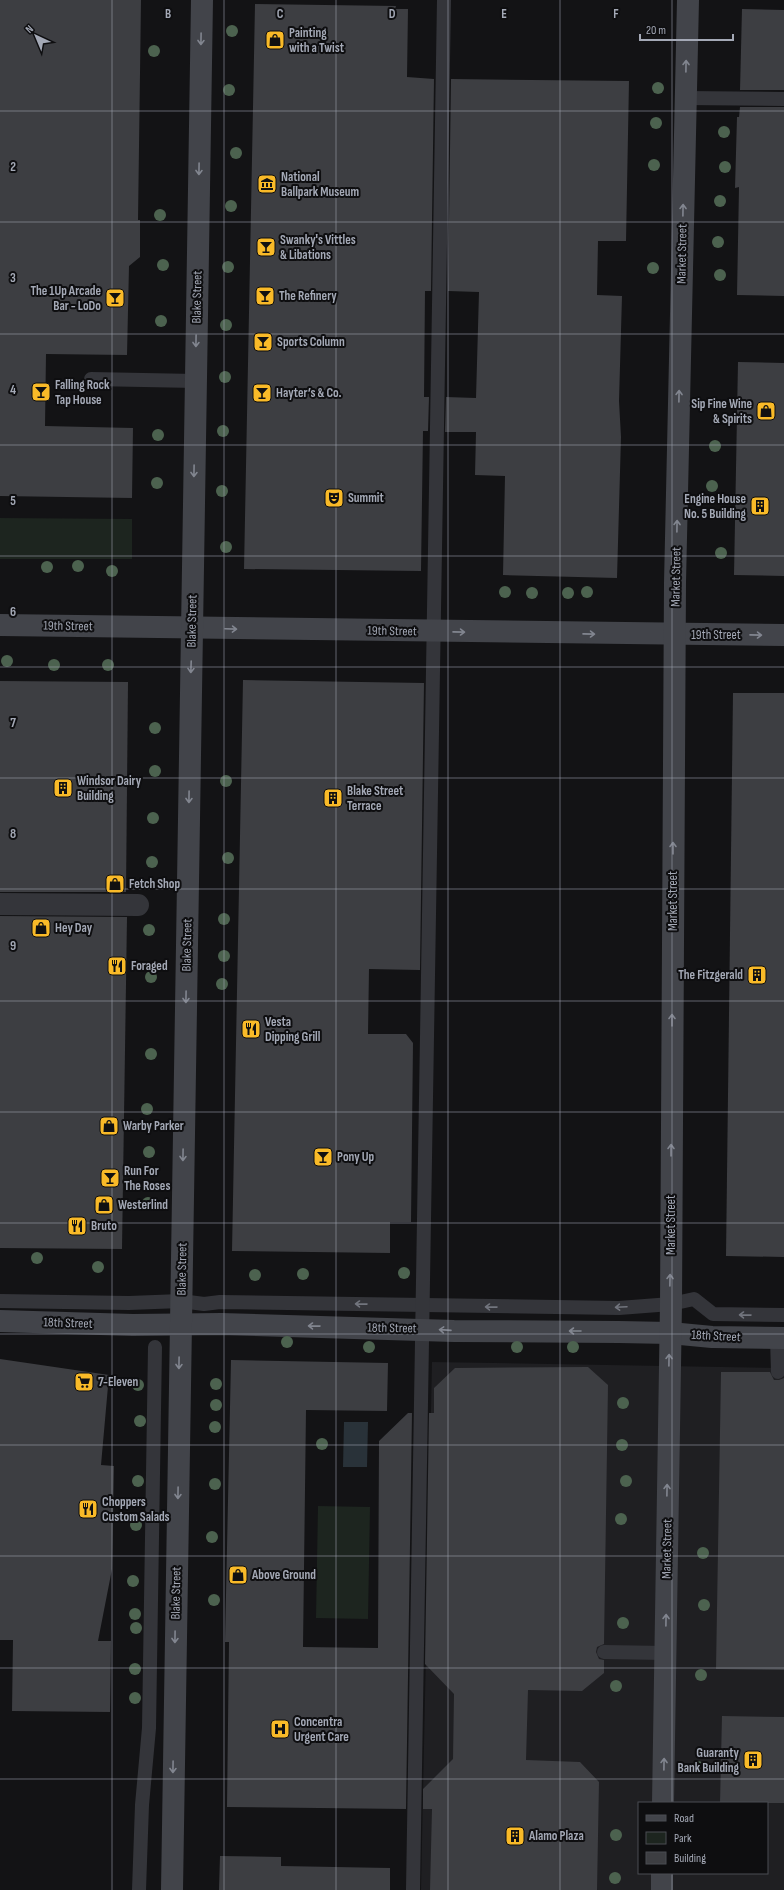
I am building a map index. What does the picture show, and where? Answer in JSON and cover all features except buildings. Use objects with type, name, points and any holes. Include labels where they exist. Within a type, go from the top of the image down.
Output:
[{"type":"main road","name":"Blake Street","points":[[172,1890],[202,0]]},
{"type":"main road","name":"Market Street","points":[[663,1802],[671,1304],[675,635],[688,0]]},
{"type":"main road","name":"19th Street","points":[[0,625],[434,632],[784,635]]},
{"type":"main road","name":"18th Street","points":[[0,1321],[221,1324],[454,1331],[670,1333],[712,1337],[780,1338]]},
{"type":"main road","points":[[662,1874],[662,1890]]},
{"type":"street","points":[[0,904],[138,905]]},
{"type":"lane","points":[[413,1890],[444,0]]},
{"type":"lane","points":[[685,98],[784,99]]},
{"type":"lane","points":[[91,379],[196,381]]},
{"type":"lane","points":[[0,1301],[129,1303],[181,1301],[204,1304],[220,1302],[612,1308],[671,1304],[694,1299],[713,1314],[784,1315]]},
{"type":"lane","points":[[778,1372],[780,1338]]},
{"type":"lane","points":[[139,1890],[142,1805],[150,1728],[155,1347]]},
{"type":"lane","points":[[604,1652],[665,1653]]},
{"type":"shaded area","points":[[432,1362],[784,1368],[784,1890],[421,1890]]},
{"type":"shaded area","points":[[344,1422],[368,1422],[367,1467],[343,1467]]},
{"type":"green space","points":[[0,518],[132,519],[132,559],[0,559]]},
{"type":"green space","points":[[318,1506],[370,1507],[368,1619],[316,1618]]},
{"type":"place","name":"Painting with a Twist","points":[[275,40]]},
{"type":"place","name":"National Ballpark Museum","points":[[267,184]]},
{"type":"place","name":"Swanky's Vittles & Libations","points":[[266,247]]},
{"type":"place","name":"The Refinery","points":[[265,296]]},
{"type":"place","name":"The 1Up Arcade Bar - LoDo","points":[[115,298]]},
{"type":"place","name":"Sports Column","points":[[263,342]]},
{"type":"place","name":"Falling Rock Tap House","points":[[41,392]]},
{"type":"place","name":"Hayter’s & Co.","points":[[262,393]]},
{"type":"place","name":"Sip Fine Wine & Spirits","points":[[766,411]]},
{"type":"place","name":"Summit","points":[[334,498]]},
{"type":"place","name":"Engine House No. 5 Building","points":[[760,506]]},
{"type":"place","name":"Windsor Dairy Building","points":[[63,788]]},
{"type":"place","name":"Blake Street Terrace","points":[[333,798]]},
{"type":"place","name":"Fetch Shop","points":[[115,884]]},
{"type":"place","name":"Hey Day","points":[[41,928]]},
{"type":"place","name":"Foraged","points":[[117,966]]},
{"type":"place","name":"The Fitzgerald","points":[[757,975]]},
{"type":"place","name":"Vesta Dipping Grill","points":[[251,1029]]},
{"type":"place","name":"Warby Parker","points":[[109,1126]]},
{"type":"place","name":"Pony Up","points":[[323,1157]]},
{"type":"place","name":"Run For The Roses","points":[[110,1178]]},
{"type":"place","name":"Westerlind","points":[[104,1205]]},
{"type":"place","name":"Bruto","points":[[77,1226]]},
{"type":"place","name":"7-Eleven","points":[[84,1382]]},
{"type":"place","name":"Choppers Custom Salads","points":[[88,1509]]},
{"type":"place","name":"Above Ground","points":[[238,1575]]},
{"type":"place","name":"Concentra Urgent Care","points":[[280,1729]]},
{"type":"place","name":"Guaranty Bank Building","points":[[753,1760]]},
{"type":"place","name":"Alamo Plaza","points":[[515,1836]]}]
